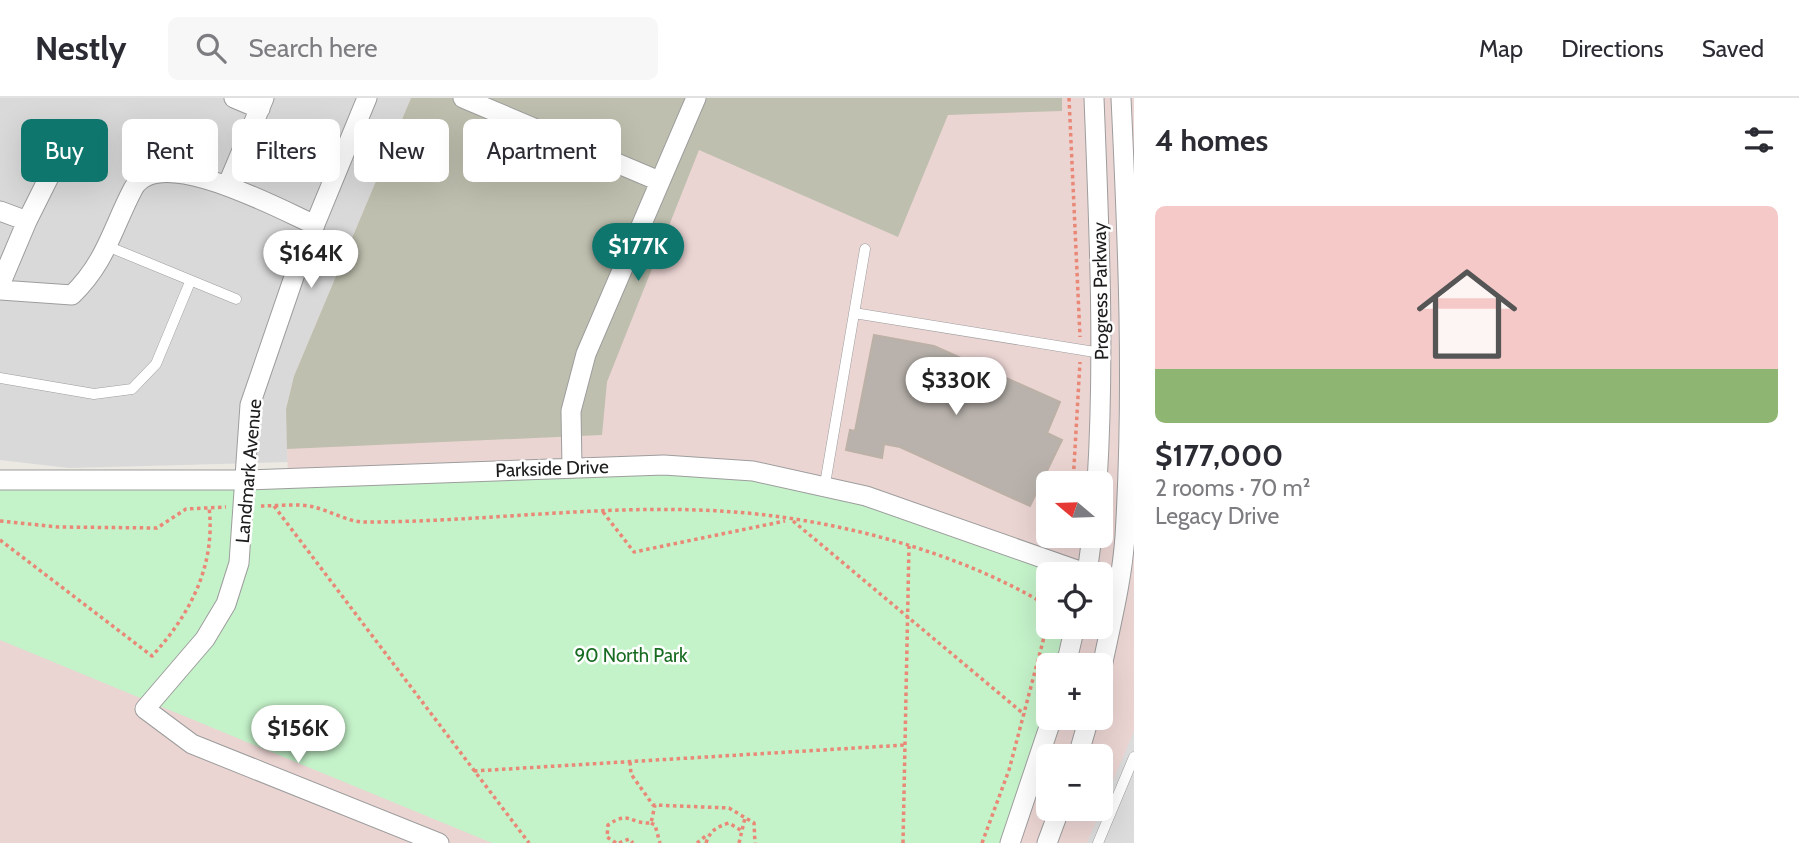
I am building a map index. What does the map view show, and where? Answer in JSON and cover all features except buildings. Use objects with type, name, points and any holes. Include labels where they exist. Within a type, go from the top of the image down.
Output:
[{"type":"street","points":[[227,186],[262,104],[234,98]]},
{"type":"street","name":"Landmark Avenue","points":[[367,98],[297,268],[250,405],[239,563],[226,604],[205,639],[145,709],[192,744],[439,843]]},
{"type":"street","points":[[463,98],[659,181]]},
{"type":"street","points":[[572,467],[571,411],[586,354],[696,98]]},
{"type":"street","name":"Progress Parkway","points":[[1094,98],[1101,354],[1097,471]]},
{"type":"street","name":"Progress Parkway","points":[[1104,653],[1132,439],[1131,331],[1121,98]]},
{"type":"street","points":[[46,182],[0,287],[72,295],[93,275],[135,185],[160,172],[199,174],[315,225]]},
{"type":"street","points":[[0,211],[27,221]]},
{"type":"street","name":"Parkside Drive","points":[[0,480],[244,480],[664,465],[753,471],[825,484],[1052,562]]},
{"type":"street","points":[[1010,843],[1048,730]]},
{"type":"street","points":[[1048,843],[1056,821]]},
{"type":"lane","points":[[107,246],[236,299]]},
{"type":"lane","points":[[825,484],[865,249]]},
{"type":"lane","points":[[0,378],[94,394],[132,389],[156,364],[190,282]]},
{"type":"lane","points":[[854,313],[1101,354]]},
{"type":"lane","points":[[1098,843],[1134,757]]},
{"type":"path","points":[[1069,98],[1080,351],[1074,471]]},
{"type":"path","points":[[0,521],[58,527],[157,528],[186,509],[243,506],[311,506],[361,522],[603,512],[719,511],[854,531],[909,546],[1011,584],[1036,599]]},
{"type":"path","points":[[274,506],[529,843]]},
{"type":"path","points":[[0,540],[152,656],[185,615],[199,588],[210,544],[209,507]]},
{"type":"path","points":[[603,512],[634,552],[791,520]]},
{"type":"path","points":[[791,520],[1025,715]]},
{"type":"path","points":[[903,843],[909,546]]},
{"type":"path","points":[[982,843],[1009,770],[1044,639]]},
{"type":"path","points":[[474,771],[905,745]]},
{"type":"path","points":[[630,762],[631,774],[655,805],[729,808],[754,823],[755,843]]},
{"type":"path","points":[[650,822],[655,805]]},
{"type":"path","points":[[633,843],[629,839],[614,843],[607,837],[608,825],[619,817],[629,817],[640,823],[650,822],[655,825],[660,843]]},
{"type":"path","points":[[739,843],[745,818]]},
{"type":"path","points":[[697,843],[710,832],[729,823],[742,831]]},
{"type":"path","points":[[706,843],[710,832]]},
{"type":"shaded area","points":[[0,98],[411,98],[402,119],[354,119],[354,182],[376,182],[294,376],[286,409],[288,462],[69,468],[0,460]]},
{"type":"shaded area","points":[[411,98],[1134,98],[1134,843],[0,843],[0,480],[288,478],[286,409],[294,376],[376,182],[449,182],[449,119],[402,119]]},
{"type":"shaded area","points":[[411,98],[1062,98],[1062,111],[948,115],[898,237],[699,150],[607,382],[602,435],[287,449],[286,409],[294,376],[376,182],[449,182],[449,119],[402,119]]},
{"type":"shaded area","points":[[1134,731],[1134,843],[1087,843],[1096,821],[1113,821],[1113,781]]},
{"type":"green space","name":"90 North Park","points":[[753,471],[1048,562],[1036,562],[1036,639],[1072,639],[1069,653],[1036,653],[1036,730],[1044,730],[1040,744],[1036,744],[1036,757],[1010,843],[492,843],[0,640],[0,480]]}]
